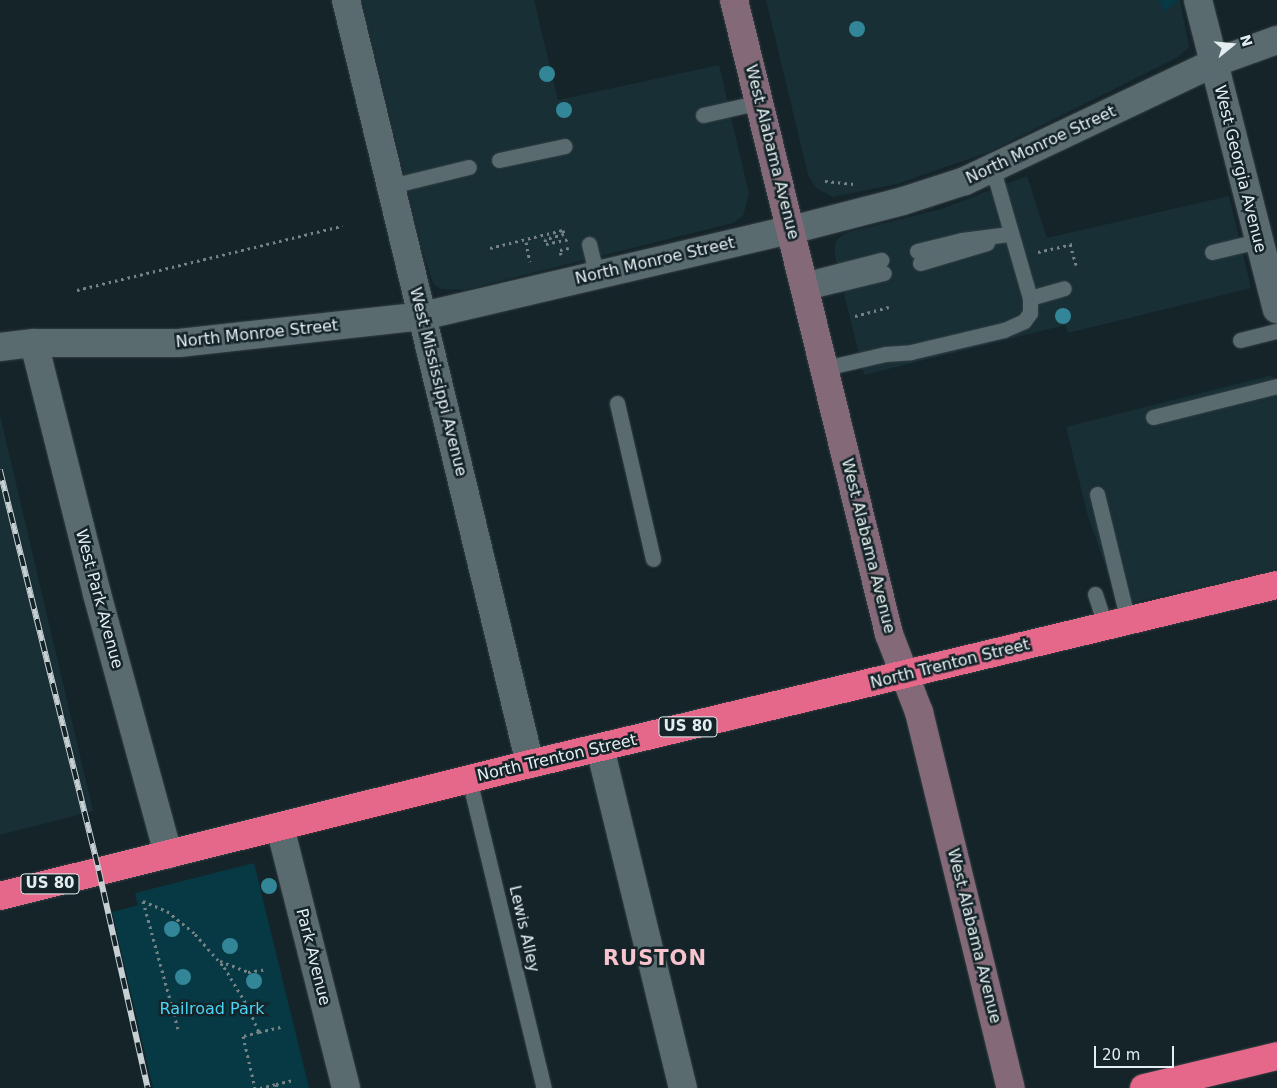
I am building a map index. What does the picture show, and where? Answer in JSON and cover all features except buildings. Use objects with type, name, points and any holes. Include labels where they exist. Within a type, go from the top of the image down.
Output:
[{"type":"highway","name":"North Trenton Street","points":[[0,896],[530,764],[1277,585]]},
{"type":"highway","points":[[1144,1088],[1277,1056]]},
{"type":"main road","name":"West Alabama Avenue","points":[[734,0],[889,634],[918,712],[1011,1088]]},
{"type":"street","name":"West Mississippi Avenue","points":[[346,0],[530,764]]},
{"type":"street","name":"West Georgia Avenue","points":[[1198,0],[1258,241],[1277,309]]},
{"type":"street","name":"North Monroe Street","points":[[0,346],[34,343],[179,343],[423,316],[791,230],[912,198],[993,170],[1213,63],[1277,40]]},
{"type":"street","name":"West Park Avenue","points":[[34,343],[97,594],[168,854]]},
{"type":"street","points":[[600,748],[683,1088]]},
{"type":"street","name":"Park Avenue","points":[[280,827],[346,1088]]},
{"type":"lane","points":[[703,115],[760,102]]},
{"type":"lane","points":[[499,160],[565,146]]},
{"type":"lane","points":[[391,186],[468,168]]},
{"type":"lane","points":[[825,368],[885,354],[911,352],[1013,327],[1030,313],[1030,298],[1018,251],[1010,234],[993,170]]},
{"type":"lane","points":[[919,257],[964,252],[1010,234]]},
{"type":"lane","points":[[1212,252],[1258,241]]},
{"type":"lane","points":[[589,244],[597,274]]},
{"type":"lane","points":[[804,286],[882,266]]},
{"type":"lane","points":[[1030,298],[1064,288]]},
{"type":"lane","points":[[1240,340],[1277,332]]},
{"type":"lane","points":[[1153,417],[1277,386]]},
{"type":"lane","points":[[617,403],[654,559]]},
{"type":"lane","points":[[1097,494],[1117,624]]},
{"type":"lane","points":[[1095,594],[1117,624]]},
{"type":"lane","name":"Lewis Alley","points":[[470,779],[544,1088]]},
{"type":"path","points":[[77,290],[342,226]]},
{"type":"path","points":[[490,248],[560,231],[564,234],[544,239],[546,244],[569,238]]},
{"type":"path","points":[[526,242],[530,260]]},
{"type":"path","points":[[1036,253],[1076,243]]},
{"type":"path","points":[[1070,244],[1076,265]]},
{"type":"path","points":[[855,316],[889,308]]},
{"type":"path","points":[[178,1029],[143,901],[167,911],[195,934],[217,959],[248,1005],[259,1032]]},
{"type":"path","points":[[217,959],[248,972],[266,969]]},
{"type":"path","points":[[255,1088],[243,1036],[281,1027]]},
{"type":"path","points":[[260,1088],[276,1086],[294,1080]]},
{"type":"shaded area","points":[[362,0],[534,0],[558,100],[719,65],[749,194],[743,216],[733,223],[464,290],[440,289],[433,283],[423,252]]},
{"type":"shaded area","points":[[766,0],[1180,0],[1189,47],[1178,57],[989,152],[897,184],[833,197],[816,188],[808,175]]},
{"type":"shaded area","points":[[1027,176],[1047,238],[1229,196],[1251,288],[1068,333],[1065,325],[864,375],[836,261],[834,247],[837,240],[845,233],[941,209]]},
{"type":"shaded area","points":[[1272,375],[1277,394],[1277,569],[1119,606],[1087,513],[1066,427]]},
{"type":"shaded area","points":[[0,415],[93,811],[0,835]]},
{"type":"green space","points":[[1159,0],[1178,0],[1164,12]]},
{"type":"green space","name":"Railroad Park","points":[[254,863],[309,1088],[153,1088],[112,912],[138,905],[135,893]]},
{"type":"railway","points":[[0,470],[99,871],[148,1088]]},
{"type":"district","name":"RUSTON","points":[[655,958]]}]
